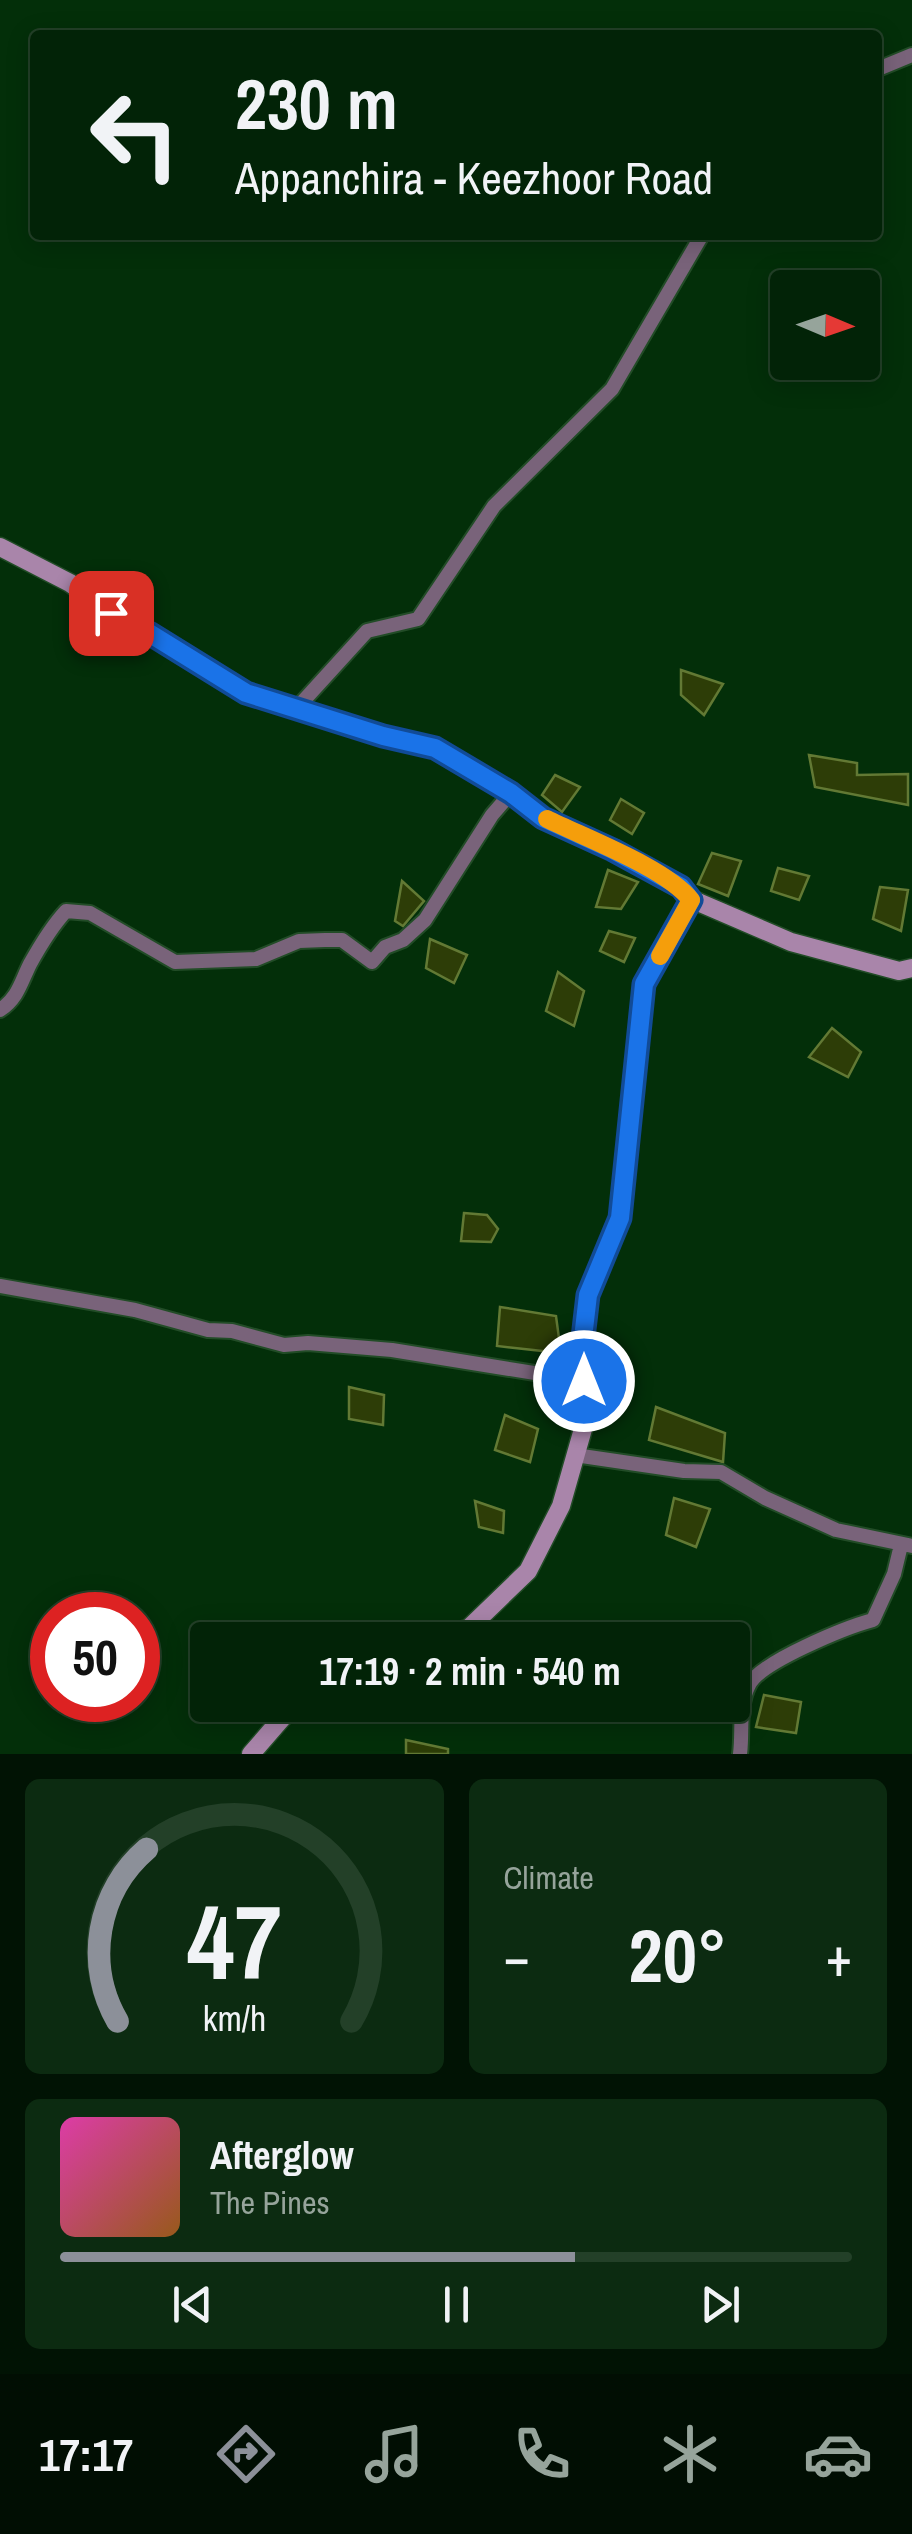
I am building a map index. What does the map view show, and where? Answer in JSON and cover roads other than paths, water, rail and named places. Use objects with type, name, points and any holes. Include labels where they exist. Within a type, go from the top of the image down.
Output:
[{"type":"main road","points":[[0,547],[70,583],[111,613],[246,693],[383,736],[435,748],[511,793],[543,818],[681,887],[691,900],[790,942],[899,971],[912,968]]},
{"type":"main road","points":[[475,1622],[528,1571],[561,1506],[585,1422],[583,1338],[588,1295],[620,1218],[644,984],[691,900]]},
{"type":"main road","points":[[252,1754],[279,1722]]},
{"type":"street","points":[[882,67],[912,56]]},
{"type":"street","points":[[296,709],[367,631],[418,618],[494,506],[612,390],[699,240]]},
{"type":"street","points":[[0,1010],[18,993],[31,962],[66,911],[90,913],[175,962],[256,959],[299,941],[342,940],[372,962],[386,947],[403,940],[425,920],[492,815],[511,793]]},
{"type":"street","points":[[0,1286],[136,1310],[208,1330],[232,1331],[284,1344],[308,1342],[392,1350],[584,1381]]},
{"type":"street","points":[[576,1455],[684,1471],[721,1472],[765,1498],[836,1530],[906,1546],[873,1620],[810,1642],[751,1679],[741,1705],[740,1754]]}]
